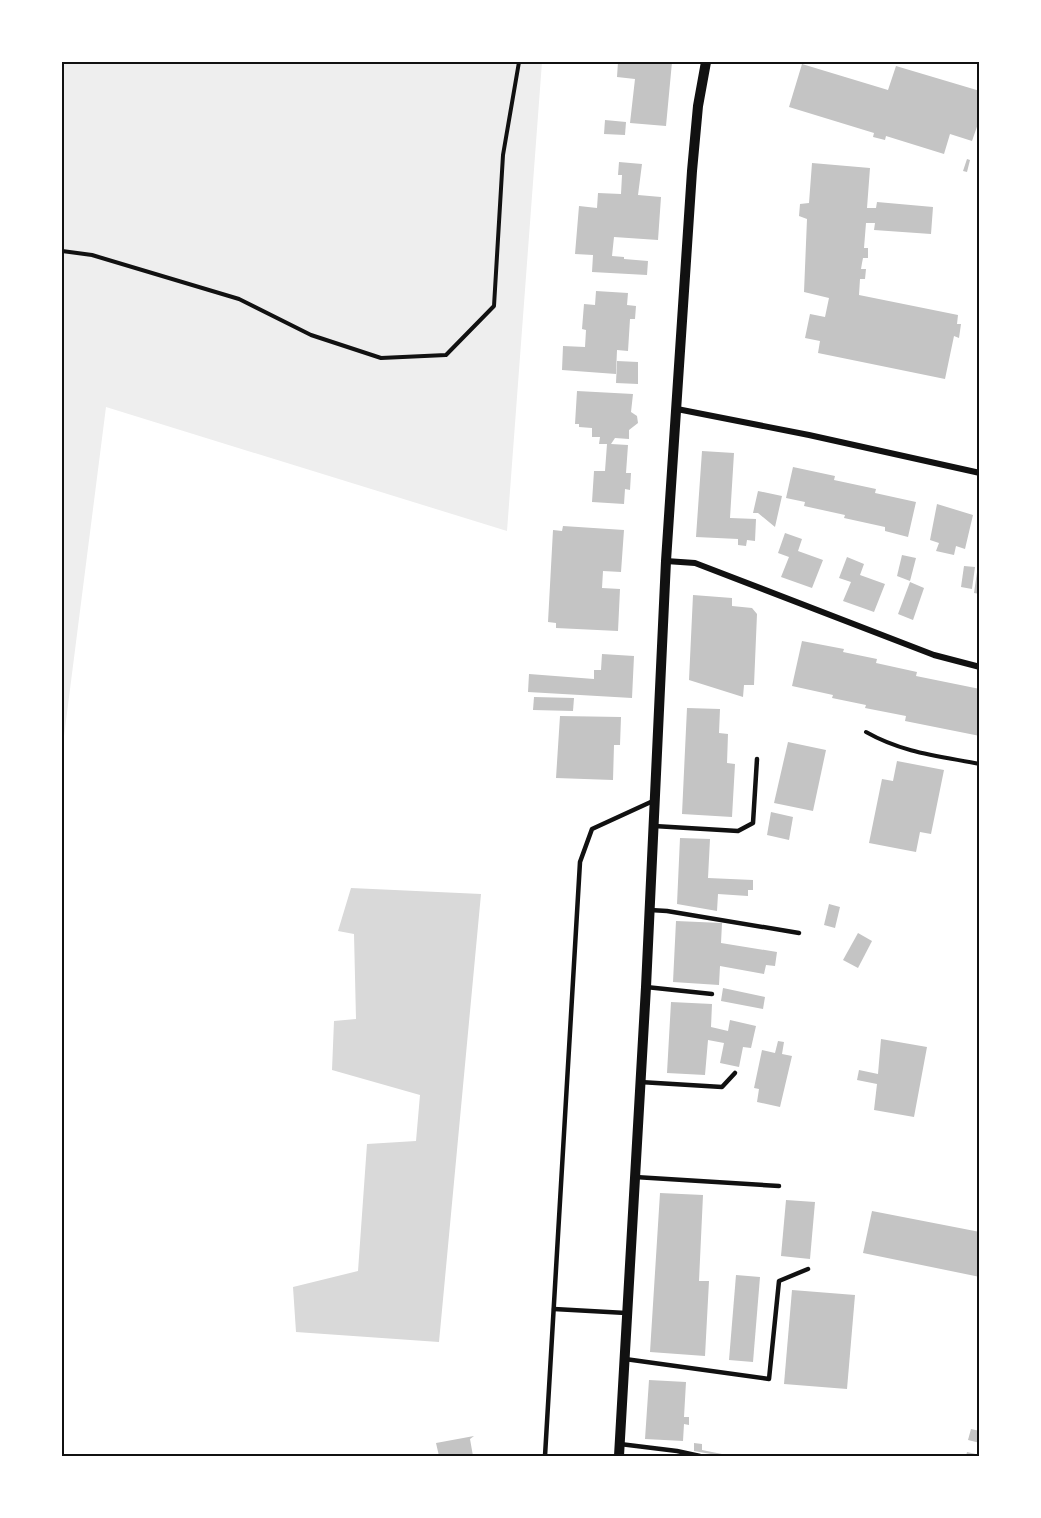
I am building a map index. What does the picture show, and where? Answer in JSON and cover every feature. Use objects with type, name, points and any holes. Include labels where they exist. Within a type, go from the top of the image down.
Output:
[{"type":"street","points":[[619,1456],[646,987],[666,561],[692,171],[705,62]]},
{"type":"street","points":[[677,409],[809,435],[980,473]]},
{"type":"street","points":[[666,561],[695,563],[934,655],[980,667]]},
{"type":"lane","points":[[654,826],[738,831],[753,823],[757,759]]},
{"type":"lane","points":[[545,1456],[580,862],[592,829],[655,799]]},
{"type":"lane","points":[[650,910],[667,910],[799,933]]},
{"type":"lane","points":[[646,987],[712,994]]},
{"type":"lane","points":[[640,1082],[722,1087],[735,1073]]},
{"type":"lane","points":[[635,1177],[779,1186]]},
{"type":"lane","points":[[625,1359],[769,1379],[779,1281],[808,1269]]},
{"type":"lane","points":[[554,1309],[626,1313]]},
{"type":"lane","points":[[620,1444],[700,1456]]},
{"type":"path","points":[[62,251],[92,255],[239,299],[311,335],[381,358],[446,355],[494,306],[503,155],[519,62]]},
{"type":"path","points":[[866,732],[886,744],[910,751],[980,764]]},
{"type":"shaded area","points":[[62,62],[542,62],[507,531],[106,407],[62,752]]},
{"type":"shaded area","points":[[351,888],[481,894],[439,1342],[296,1332],[293,1287],[358,1271],[367,1144],[416,1141],[420,1095],[332,1070],[334,1021],[356,1019],[354,934],[338,931]]},
{"type":"building","points":[[618,62],[672,62],[666,126],[630,123],[635,79],[617,77]]},
{"type":"building","points":[[802,64],[888,90],[896,66],[980,91],[980,118],[972,141],[950,134],[944,154],[886,136],[885,140],[873,137],[874,133],[789,107]]},
{"type":"building","points":[[605,120],[626,122],[625,135],[604,134]]},
{"type":"building","points":[[967,159],[970,160],[967,172],[963,171]]},
{"type":"building","points":[[619,162],[642,164],[638,195],[661,197],[658,240],[614,237],[612,256],[648,261],[647,275],[592,272],[593,255],[575,254],[579,206],[597,208],[598,193],[621,194],[622,175],[618,175]]},
{"type":"building","points":[[812,163],[870,168],[867,208],[876,208],[877,202],[933,207],[931,234],[874,230],[875,223],[866,223],[864,248],[868,248],[868,258],[863,258],[861,269],[866,269],[865,279],[860,279],[859,295],[958,315],[957,324],[961,324],[959,338],[954,336],[945,379],[818,353],[820,341],[805,338],[810,314],[825,317],[829,298],[804,292],[807,219],[799,216],[800,204],[809,203]]},
{"type":"building","points":[[596,291],[628,293],[627,305],[636,306],[635,319],[630,319],[628,351],[617,350],[616,374],[562,370],[563,346],[585,347],[586,330],[582,329],[584,304],[595,305]]},
{"type":"building","points":[[617,361],[638,362],[638,384],[616,383]]},
{"type":"building","points":[[577,391],[633,394],[631,412],[637,416],[638,423],[629,430],[629,439],[615,438],[611,444],[628,445],[626,473],[631,473],[630,490],[625,489],[624,504],[592,502],[594,471],[605,471],[607,444],[599,444],[600,437],[592,437],[592,428],[579,427],[579,424],[575,424]]},
{"type":"building","points":[[702,451],[734,453],[730,518],[756,519],[755,541],[747,540],[746,546],[738,545],[738,539],[696,537]]},
{"type":"building","points":[[793,467],[835,476],[834,480],[876,489],[875,493],[916,502],[908,537],[885,531],[885,527],[844,518],[845,515],[804,506],[805,502],[786,498]]},
{"type":"building","points":[[758,491],[782,496],[775,527],[758,513],[753,513]]},
{"type":"building","points":[[937,504],[973,515],[965,549],[956,546],[954,555],[936,551],[939,543],[930,540]]},
{"type":"building","points":[[563,526],[624,530],[621,572],[603,571],[602,588],[620,589],[618,631],[556,628],[556,623],[548,622],[553,530],[562,531]]},
{"type":"building","points":[[785,533],[802,539],[798,551],[823,560],[812,588],[781,577],[789,557],[778,553]]},
{"type":"building","points":[[902,555],[916,558],[910,581],[897,576]]},
{"type":"building","points":[[847,557],[864,564],[860,575],[885,584],[874,612],[843,601],[851,582],[839,578]]},
{"type":"building","points":[[978,565],[980,565],[980,594],[974,593]]},
{"type":"building","points":[[964,566],[975,567],[972,589],[961,587]]},
{"type":"building","points":[[910,582],[924,588],[913,620],[898,614]]},
{"type":"building","points":[[693,595],[732,598],[732,606],[752,608],[757,614],[754,685],[744,685],[743,697],[689,680]]},
{"type":"building","points":[[802,641],[844,649],[843,652],[877,659],[876,663],[917,672],[916,676],[980,689],[980,736],[905,721],[906,716],[865,708],[866,705],[832,698],[833,695],[792,686]]},
{"type":"building","points":[[602,654],[634,656],[632,698],[528,692],[529,674],[594,679],[594,670],[601,670]]},
{"type":"building","points":[[534,697],[574,698],[573,711],[533,710]]},
{"type":"building","points":[[687,708],[720,709],[719,733],[728,734],[727,763],[735,764],[732,817],[682,814]]},
{"type":"building","points":[[560,716],[621,717],[620,745],[614,745],[613,780],[556,778]]},
{"type":"building","points":[[788,742],[826,750],[813,811],[774,803]]},
{"type":"building","points":[[897,761],[944,770],[931,834],[920,832],[916,852],[869,843],[882,779],[893,781]]},
{"type":"building","points":[[771,812],[793,817],[789,840],[767,835]]},
{"type":"building","points":[[680,838],[710,839],[708,878],[753,880],[753,890],[748,890],[748,896],[718,894],[717,911],[677,904]]},
{"type":"building","points":[[829,904],[840,907],[835,928],[824,925]]},
{"type":"building","points":[[676,921],[722,923],[721,943],[777,952],[775,966],[766,965],[764,974],[720,966],[719,985],[673,982]]},
{"type":"building","points":[[858,933],[872,941],[858,968],[843,960]]},
{"type":"building","points":[[723,988],[765,997],[763,1009],[721,1001]]},
{"type":"building","points":[[671,1002],[712,1004],[711,1027],[728,1031],[730,1020],[756,1026],[751,1048],[743,1047],[739,1067],[720,1063],[724,1043],[708,1040],[705,1075],[667,1073]]},
{"type":"building","points":[[881,1039],[927,1047],[914,1117],[874,1110],[877,1084],[857,1080],[859,1070],[878,1074]]},
{"type":"building","points":[[778,1041],[784,1042],[782,1054],[792,1056],[780,1107],[757,1102],[759,1089],[754,1088],[762,1050],[775,1053]]},
{"type":"building","points":[[660,1193],[703,1195],[699,1281],[709,1281],[705,1356],[650,1352]]},
{"type":"building","points":[[786,1200],[815,1202],[810,1259],[781,1256]]},
{"type":"building","points":[[872,1211],[980,1232],[980,1277],[863,1253]]},
{"type":"building","points":[[736,1275],[760,1277],[753,1362],[729,1360]]},
{"type":"building","points":[[792,1290],[855,1295],[847,1389],[784,1384]]},
{"type":"building","points":[[649,1380],[686,1382],[684,1417],[689,1417],[689,1425],[684,1424],[683,1441],[645,1439]]},
{"type":"building","points":[[971,1429],[980,1431],[980,1443],[968,1440]]},
{"type":"building","points":[[474,1436],[470,1439],[473,1456],[439,1456],[436,1443]]},
{"type":"building","points":[[694,1443],[702,1444],[702,1450],[722,1454],[722,1456],[694,1451]]},
{"type":"building","points":[[967,1452],[980,1455],[980,1456],[966,1456]]}]
